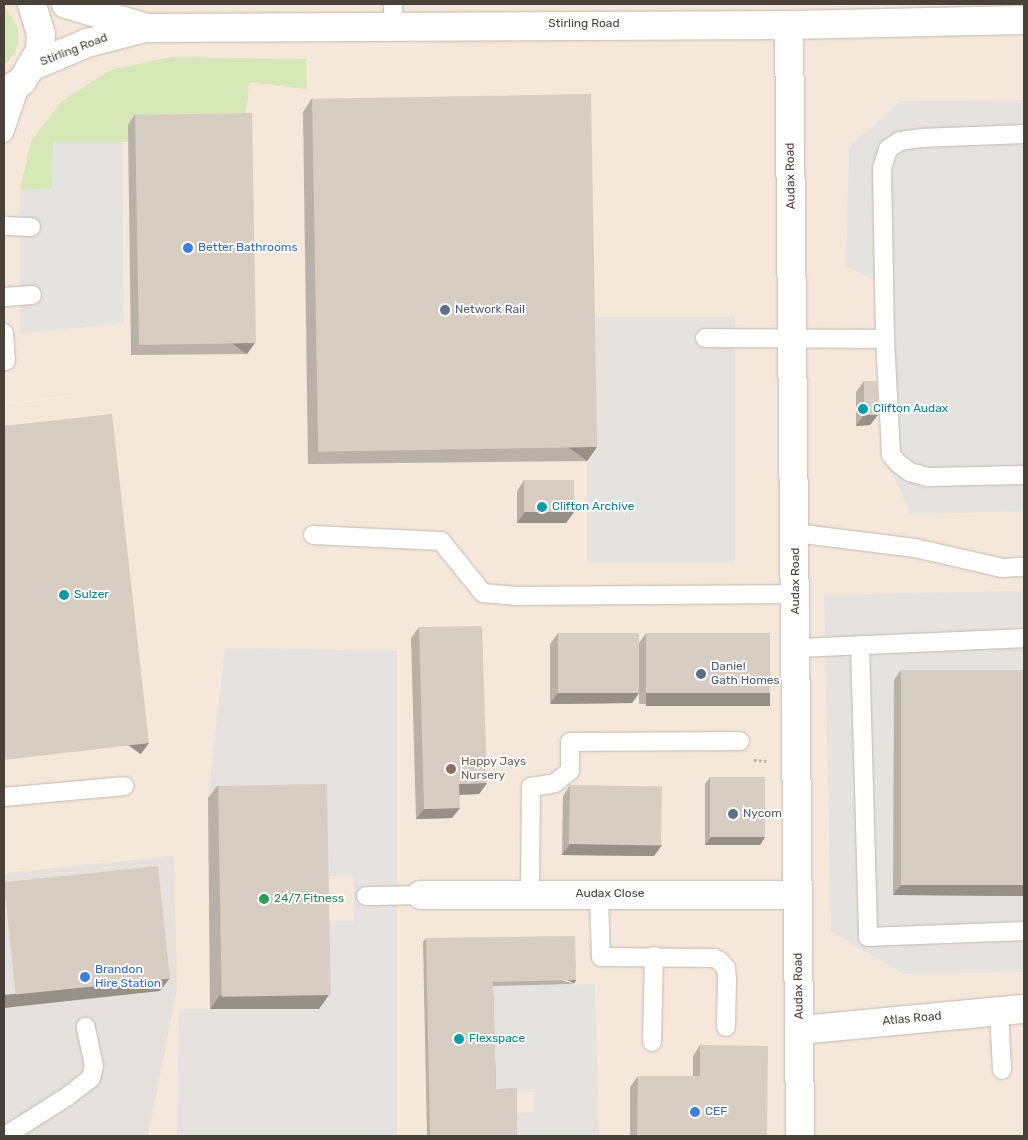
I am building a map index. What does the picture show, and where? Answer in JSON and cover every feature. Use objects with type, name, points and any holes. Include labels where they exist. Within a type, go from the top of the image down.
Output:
[{"type":"street","points":[[20,80],[41,34],[32,4]]},
{"type":"street","name":"Stirling Road","points":[[66,4],[145,28]]},
{"type":"street","name":"Stirling Road","points":[[20,80],[87,43],[145,28],[393,16],[589,24],[789,25],[992,12],[1024,20]]},
{"type":"street","name":"Audax Road","points":[[789,25],[800,1136]]},
{"type":"street","name":"Audax Close","points":[[421,895],[798,895]]},
{"type":"street","name":"Atlas Road","points":[[800,1030],[1012,1010]]},
{"type":"lane","points":[[4,133],[20,80]]},
{"type":"lane","points":[[1024,134],[922,138],[900,141],[888,149],[882,168],[885,338],[891,455],[910,472],[928,477],[1024,475]]},
{"type":"lane","points":[[4,226],[31,226]]},
{"type":"lane","points":[[4,297],[32,295]]},
{"type":"lane","points":[[4,333],[6,361]]},
{"type":"lane","points":[[705,338],[885,338]]},
{"type":"lane","points":[[795,533],[916,548],[1002,568],[1024,568]]},
{"type":"lane","points":[[313,535],[441,541],[483,592],[515,596],[796,594]]},
{"type":"lane","points":[[796,648],[1024,638]]},
{"type":"lane","points":[[860,645],[868,937],[1024,931]]},
{"type":"lane","points":[[530,894],[531,787],[554,783],[570,771],[570,742],[740,741]]},
{"type":"lane","points":[[4,797],[125,786]]},
{"type":"lane","points":[[599,894],[601,957],[714,958],[720,961],[726,968],[726,1026]]},
{"type":"lane","points":[[366,896],[421,895]]},
{"type":"lane","points":[[652,1042],[654,956]]},
{"type":"lane","points":[[1002,1070],[1012,1010]]},
{"type":"lane","points":[[5,1136],[68,1096],[91,1078],[94,1066],[86,1027]]},
{"type":"path","points":[[740,741],[740,759],[797,763]]},
{"type":"shaded area","points":[[4,4],[1024,4],[1024,1136],[4,1136],[4,405],[115,390],[4,404]]},
{"type":"shaded area","points":[[1024,100],[1024,511],[911,514],[884,455],[875,280],[846,267],[849,148],[900,101]]},
{"type":"shaded area","points":[[53,142],[122,142],[124,323],[20,334],[20,190],[52,189]]},
{"type":"shaded area","points":[[587,317],[735,317],[735,562],[587,562]]},
{"type":"shaded area","points":[[1024,591],[1024,681],[894,680],[893,895],[1024,896],[1024,972],[904,974],[831,931],[824,595]]},
{"type":"shaded area","points":[[225,648],[397,651],[397,1136],[177,1136],[179,1009],[319,1009],[319,921],[354,921],[354,876],[318,876],[317,798],[208,798]]},
{"type":"shaded area","points":[[174,856],[177,989],[148,1136],[4,1136],[4,873]]},
{"type":"shaded area","points":[[595,984],[599,1136],[515,1136],[514,1113],[534,1112],[534,1092],[493,1092],[491,986]]},
{"type":"green space","points":[[4,5],[18,28],[18,41],[15,53],[4,66]]},
{"type":"green space","points":[[172,57],[306,59],[307,89],[249,82],[245,124],[128,142],[53,142],[52,189],[20,190],[31,141],[61,102],[110,70]]},
{"type":"building","name":"Network Rail","points":[[591,94],[597,447],[318,452],[312,99]]},
{"type":"building","name":"Better Bathrooms","points":[[252,113],[256,343],[139,345],[135,115]]},
{"type":"building","points":[[864,381],[878,381],[878,415],[864,415]]},
{"type":"building","name":"Sulzer","points":[[112,414],[149,743],[4,760],[4,426]]},
{"type":"building","points":[[524,480],[574,480],[574,512],[524,512]]},
{"type":"building","points":[[482,626],[487,783],[459,784],[460,808],[424,809],[419,627]]},
{"type":"building","points":[[558,633],[639,633],[639,693],[558,693]]},
{"type":"building","name":"Daniel Gath Homes","points":[[646,633],[770,633],[770,693],[646,693]]},
{"type":"building","points":[[901,670],[1024,670],[1024,885],[901,885]]},
{"type":"building","name":"Nycom","points":[[710,777],[765,777],[765,837],[710,837]]},
{"type":"building","name":"24/7 Fitness","points":[[327,784],[331,995],[222,997],[218,786]]},
{"type":"building","points":[[570,785],[662,787],[661,846],[569,844]]},
{"type":"building","points":[[158,866],[170,978],[16,995],[4,882]]},
{"type":"building","name":"Flexspace","points":[[575,936],[576,980],[493,982],[496,1089],[517,1088],[517,1136],[430,1136],[426,938]]},
{"type":"building","name":"CEF","points":[[700,1045],[768,1046],[767,1136],[637,1136],[638,1076],[700,1076]]},
{"type":"place","name":"Better Bathrooms","points":[[188,248]]},
{"type":"place","name":"Network Rail","points":[[445,310]]},
{"type":"place","name":"Clifton Audax","points":[[863,409]]},
{"type":"place","name":"Clifton Archive","points":[[542,507]]},
{"type":"place","name":"Sulzer","points":[[64,595]]},
{"type":"place","name":"Daniel Gath Homes","points":[[701,674]]},
{"type":"place","name":"Happy Jays Nursery","points":[[451,769]]},
{"type":"place","name":"Nycom","points":[[733,814]]},
{"type":"place","name":"24/7 Fitness","points":[[264,899]]},
{"type":"place","name":"Brandon Hire Station","points":[[85,977]]},
{"type":"place","name":"Flexspace","points":[[459,1039]]},
{"type":"place","name":"CEF","points":[[695,1112]]}]
